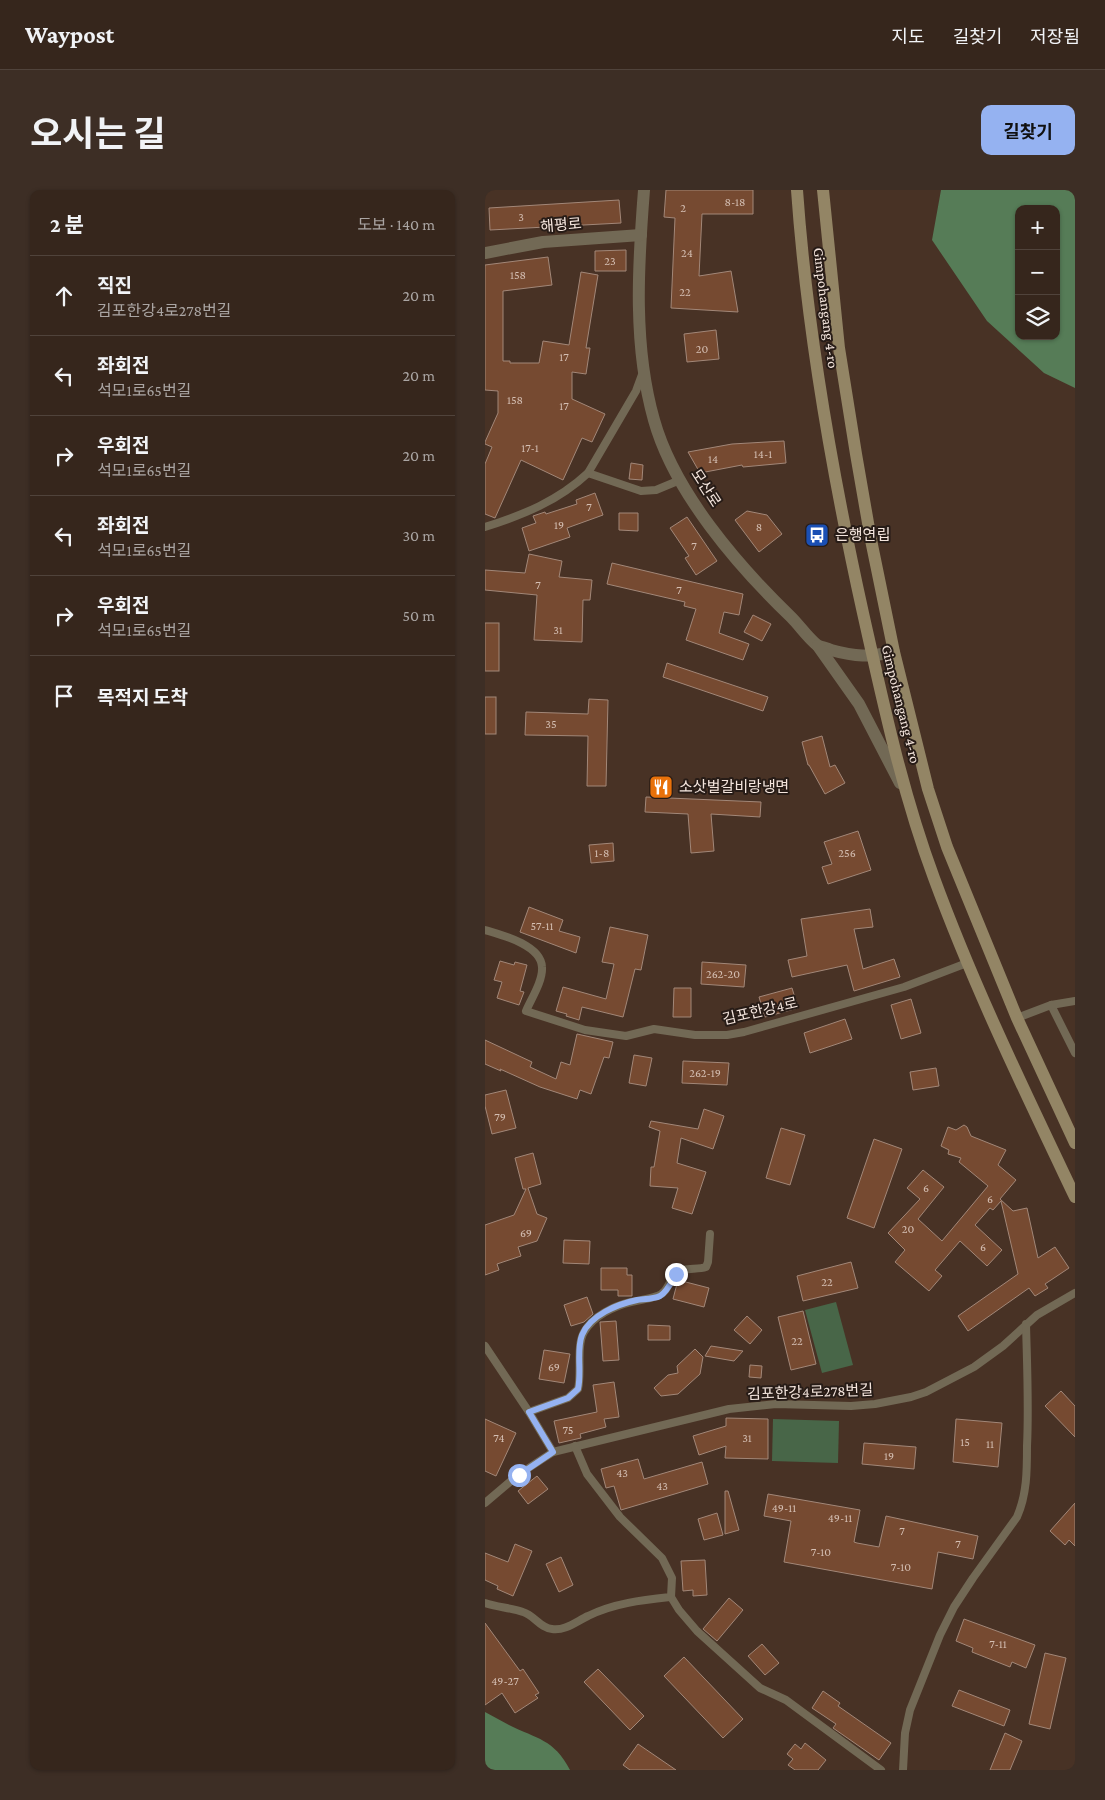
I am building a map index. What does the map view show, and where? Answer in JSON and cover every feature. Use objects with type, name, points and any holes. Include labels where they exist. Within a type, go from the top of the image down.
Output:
[{"type":"street","name":"모산로","points":[[644,190],[641,235],[640,325],[644,369],[654,421],[664,446],[680,480],[722,541],[742,566],[818,646],[859,704],[907,795]]},
{"type":"street","name":"Gimpohangang 4-ro","points":[[797,190],[807,308],[847,541],[907,795],[933,876],[967,963],[996,1032],[1075,1197]]},
{"type":"street","name":"Gimpohangang 4-ro","points":[[823,190],[839,348],[871,540],[894,652],[928,789],[942,830],[1017,1018],[1075,1143]]},
{"type":"street","name":"해평로","points":[[485,253],[543,242],[641,235]]},
{"type":"street","points":[[818,646],[850,655],[873,656],[894,652]]},
{"type":"lane","points":[[485,527],[520,515],[554,499],[572,488],[588,473],[636,390],[644,369]]},
{"type":"lane","points":[[588,473],[641,491],[656,490],[680,480]]},
{"type":"lane","name":"김포한강4로","points":[[485,930],[514,940],[532,950],[538,956],[542,968],[541,975],[526,1011],[585,1030],[627,1036],[654,1030],[695,1035],[727,1035],[904,987],[967,963]]},
{"type":"lane","points":[[1017,1018],[1051,1005],[1075,1001]]},
{"type":"lane","points":[[1051,1005],[1075,1053]]},
{"type":"lane","points":[[529,1412],[568,1398],[578,1389],[581,1370],[581,1340],[583,1333],[594,1320],[613,1308],[629,1302],[659,1296],[680,1271],[706,1267],[710,1234]]},
{"type":"lane","name":"김포한강4로278번길","points":[[485,1503],[519,1475],[553,1452],[575,1446],[729,1408],[776,1404],[859,1405],[911,1397],[939,1386],[974,1367],[1003,1346],[1037,1315],[1075,1293]]},
{"type":"lane","points":[[903,1770],[905,1733],[910,1710],[939,1635],[954,1607],[1017,1517],[1023,1504],[1026,1484],[1028,1420],[1026,1324]]},
{"type":"lane","points":[[485,1346],[553,1452]]},
{"type":"lane","points":[[575,1446],[587,1474],[620,1517],[662,1558],[672,1578],[671,1597],[679,1610],[697,1631],[760,1688],[793,1705],[881,1770]]},
{"type":"lane","points":[[485,1603],[524,1612],[542,1625],[550,1629],[559,1630],[617,1604],[671,1597]]},
{"type":"green space","points":[[941,190],[1075,190],[1075,388],[1044,373],[987,321],[932,240]]},
{"type":"green space","points":[[836,1302],[853,1365],[822,1373],[805,1310]]},
{"type":"green space","points":[[773,1419],[839,1421],[838,1463],[772,1461]]},
{"type":"green space","points":[[485,1712],[544,1741],[558,1752],[570,1770],[485,1770]]},
{"type":"building","points":[[666,190],[753,190],[753,214],[702,214],[699,276],[731,271],[738,312],[671,308],[675,218],[664,217]]},
{"type":"building","points":[[619,200],[621,223],[490,230],[489,208]]},
{"type":"building","points":[[626,250],[626,271],[595,271],[595,251]]},
{"type":"building","points":[[548,257],[552,285],[503,291],[503,361],[510,361],[510,363],[539,363],[543,341],[569,345],[581,272],[598,275],[586,348],[590,348],[586,374],[572,372],[572,399],[605,414],[592,442],[582,438],[563,480],[521,460],[495,518],[485,514],[485,464],[492,447],[485,444],[485,442],[498,413],[498,391],[485,390],[485,265]]},
{"type":"building","points":[[716,330],[719,359],[687,362],[684,334]]},
{"type":"building","points":[[784,441],[786,463],[743,467],[742,465],[700,473],[688,452],[732,444]]},
{"type":"building","points":[[631,463],[643,465],[642,480],[629,479]]},
{"type":"building","points":[[595,493],[603,515],[567,528],[570,537],[529,551],[522,528],[536,523],[533,516],[577,504],[576,500]]},
{"type":"building","points":[[747,511],[767,515],[782,534],[759,552],[735,520]]},
{"type":"building","points":[[619,513],[638,513],[638,531],[619,530]]},
{"type":"building","points":[[687,517],[717,561],[696,575],[685,558],[689,556],[670,528]]},
{"type":"building","points":[[529,554],[562,561],[559,577],[592,580],[590,600],[583,600],[582,642],[534,640],[537,595],[485,590],[485,570],[525,573]]},
{"type":"building","points":[[612,563],[743,594],[739,615],[724,612],[719,633],[749,644],[743,660],[686,640],[696,609],[684,606],[685,602],[607,584]]},
{"type":"building","points":[[753,615],[771,624],[762,641],[744,632]]},
{"type":"building","points":[[485,623],[499,623],[499,671],[485,671]]},
{"type":"building","points":[[667,663],[768,697],[763,711],[663,677]]},
{"type":"building","points":[[485,697],[496,697],[496,734],[485,734]]},
{"type":"building","points":[[589,699],[608,700],[606,786],[587,786],[588,736],[525,735],[526,712],[588,714]]},
{"type":"building","points":[[822,736],[830,767],[835,765],[845,783],[825,794],[808,765],[802,742]]},
{"type":"building","points":[[646,797],[761,802],[760,817],[711,814],[714,851],[691,853],[688,814],[645,812]]},
{"type":"building","points":[[858,831],[871,870],[828,884],[822,867],[832,864],[824,842]]},
{"type":"building","points":[[613,843],[614,861],[591,863],[589,845]]},
{"type":"building","points":[[529,907],[563,920],[559,931],[580,937],[576,953],[520,932]]},
{"type":"building","points":[[870,909],[873,927],[854,929],[863,969],[894,959],[900,977],[854,991],[847,965],[792,977],[788,960],[807,956],[801,919]]},
{"type":"building","points":[[610,927],[648,935],[641,970],[635,969],[623,1017],[582,1007],[579,1020],[556,1011],[563,987],[606,999],[614,964],[602,962]]},
{"type":"building","points":[[500,961],[514,965],[515,962],[527,965],[520,991],[524,992],[519,1005],[497,998],[502,982],[494,980]]},
{"type":"building","points":[[702,962],[746,965],[744,987],[701,984]]},
{"type":"building","points":[[674,988],[691,988],[691,1017],[673,1017]]},
{"type":"building","points":[[792,988],[798,1008],[765,1017],[759,997]]},
{"type":"building","points":[[911,999],[921,1033],[901,1039],[891,1005]]},
{"type":"building","points":[[845,1019],[852,1039],[810,1053],[804,1033]]},
{"type":"building","points":[[577,1034],[613,1042],[609,1058],[604,1057],[591,1094],[580,1090],[577,1099],[540,1087],[485,1064],[485,1040],[532,1062],[530,1067],[556,1079],[561,1062],[570,1065]]},
{"type":"building","points":[[634,1055],[652,1058],[646,1086],[629,1083]]},
{"type":"building","points":[[683,1061],[729,1063],[727,1085],[682,1083]]},
{"type":"building","points":[[936,1068],[939,1086],[913,1090],[910,1072]]},
{"type":"building","points":[[506,1090],[516,1128],[492,1134],[485,1106],[485,1095]]},
{"type":"building","points":[[704,1109],[724,1116],[713,1149],[681,1138],[677,1163],[706,1172],[692,1214],[672,1208],[678,1188],[650,1186],[651,1167],[654,1167],[660,1131],[649,1127],[651,1121],[698,1129]]},
{"type":"building","points":[[964,1125],[971,1136],[1006,1150],[998,1165],[1016,1180],[1000,1199],[1013,1211],[1027,1208],[1038,1258],[1055,1247],[1069,1268],[1045,1284],[1048,1288],[1035,1296],[1029,1288],[968,1331],[958,1316],[1018,1274],[1001,1201],[993,1210],[990,1208],[975,1225],[1002,1250],[987,1266],[960,1241],[935,1270],[942,1276],[929,1291],[895,1262],[905,1250],[888,1233],[920,1199],[907,1188],[923,1170],[944,1187],[918,1219],[942,1241],[988,1186],[959,1162],[961,1158],[948,1154],[949,1150],[941,1146],[948,1127],[956,1130]]},
{"type":"building","points":[[781,1128],[805,1135],[790,1185],[766,1178]]},
{"type":"building","points":[[874,1139],[902,1149],[874,1228],[847,1218]]},
{"type":"building","points":[[533,1153],[541,1184],[528,1188],[537,1214],[547,1218],[537,1241],[518,1247],[521,1256],[497,1264],[499,1270],[485,1275],[485,1225],[514,1215],[526,1189],[523,1189],[515,1158]]},
{"type":"building","points":[[564,1240],[590,1241],[589,1264],[563,1263]]},
{"type":"building","points":[[851,1262],[858,1288],[803,1301],[797,1276]]},
{"type":"building","points":[[601,1268],[627,1268],[627,1275],[632,1275],[632,1296],[618,1296],[618,1290],[601,1290]]},
{"type":"building","points":[[678,1280],[709,1288],[704,1307],[673,1299]]},
{"type":"building","points":[[587,1297],[593,1314],[584,1322],[571,1326],[564,1305]]},
{"type":"building","points":[[803,1311],[816,1364],[791,1370],[778,1317]]},
{"type":"building","points":[[747,1316],[762,1330],[750,1344],[734,1330]]},
{"type":"building","points":[[616,1321],[619,1360],[603,1361],[600,1322]]},
{"type":"building","points":[[648,1325],[670,1326],[670,1340],[648,1340]]},
{"type":"building","points":[[711,1346],[743,1351],[734,1361],[705,1356]]},
{"type":"building","points":[[695,1349],[703,1357],[700,1374],[678,1394],[661,1396],[654,1388],[668,1375],[678,1373],[677,1366]]},
{"type":"building","points":[[544,1350],[570,1354],[564,1383],[539,1379]]},
{"type":"building","points":[[750,1365],[762,1366],[761,1378],[749,1377]]},
{"type":"building","points":[[614,1382],[619,1417],[604,1419],[606,1427],[580,1434],[581,1438],[559,1443],[554,1421],[597,1412],[593,1385]]},
{"type":"building","points":[[1061,1391],[1075,1406],[1075,1437],[1045,1406]]},
{"type":"building","points":[[726,1418],[768,1419],[768,1459],[725,1458],[726,1446],[699,1455],[693,1436],[726,1426]]},
{"type":"building","points":[[485,1419],[516,1433],[496,1476],[485,1471]]},
{"type":"building","points":[[956,1419],[1002,1423],[998,1467],[953,1462]]},
{"type":"building","points":[[864,1443],[916,1447],[914,1469],[862,1464]]},
{"type":"building","points":[[638,1459],[644,1479],[702,1462],[708,1484],[621,1510],[614,1486],[606,1488],[601,1469]]},
{"type":"building","points":[[537,1476],[548,1489],[528,1504],[518,1491]]},
{"type":"building","points":[[725,1491],[728,1491],[739,1530],[725,1534]]},
{"type":"building","points":[[768,1494],[860,1510],[854,1542],[857,1543],[879,1547],[886,1516],[978,1536],[973,1559],[938,1552],[932,1589],[784,1562],[791,1521],[764,1516]]},
{"type":"building","points":[[1075,1503],[1075,1546],[1069,1540],[1065,1545],[1050,1531]]},
{"type":"building","points":[[717,1513],[723,1535],[704,1540],[698,1519]]},
{"type":"building","points":[[515,1544],[532,1551],[513,1596],[497,1589],[498,1586],[485,1580],[485,1553],[508,1562]]},
{"type":"building","points":[[561,1557],[573,1585],[559,1592],[546,1564]]},
{"type":"building","points":[[705,1560],[707,1595],[693,1596],[693,1590],[683,1591],[681,1561]]},
{"type":"building","points":[[729,1598],[743,1610],[717,1641],[703,1629]]},
{"type":"building","points":[[964,1619],[1035,1645],[1026,1668],[1012,1662],[1010,1667],[972,1652],[973,1648],[956,1641]]},
{"type":"building","points":[[485,1623],[520,1671],[523,1669],[539,1693],[535,1695],[538,1698],[515,1713],[502,1693],[485,1705]]},
{"type":"building","points":[[762,1644],[779,1663],[765,1675],[748,1656]]},
{"type":"building","points":[[1045,1653],[1066,1658],[1050,1729],[1029,1724]]},
{"type":"building","points":[[684,1657],[743,1719],[723,1738],[664,1676]]},
{"type":"building","points":[[598,1669],[644,1716],[630,1730],[584,1682]]},
{"type":"building","points":[[959,1690],[1010,1710],[1004,1726],[952,1706]]},
{"type":"building","points":[[823,1691],[840,1703],[838,1706],[891,1743],[879,1760],[833,1728],[836,1724],[812,1708]]},
{"type":"building","points":[[1005,1733],[1022,1741],[1010,1770],[990,1770]]},
{"type":"building","points":[[805,1743],[826,1760],[818,1770],[795,1770],[788,1765],[793,1759],[787,1754],[795,1744],[801,1749]]},
{"type":"building","points":[[638,1744],[676,1770],[630,1770],[623,1765]]},
{"type":"place","name":"은행연립","points":[[817,535]]},
{"type":"place","name":"소삿벌갈비랑냉면","points":[[661,787]]},
{"type":"route","points":[[519,1475],[537,1461],[553,1452],[529,1412],[568,1398],[578,1389],[581,1370],[581,1340],[588,1326],[613,1308],[629,1302],[659,1296],[665,1291],[676,1274]]}]
